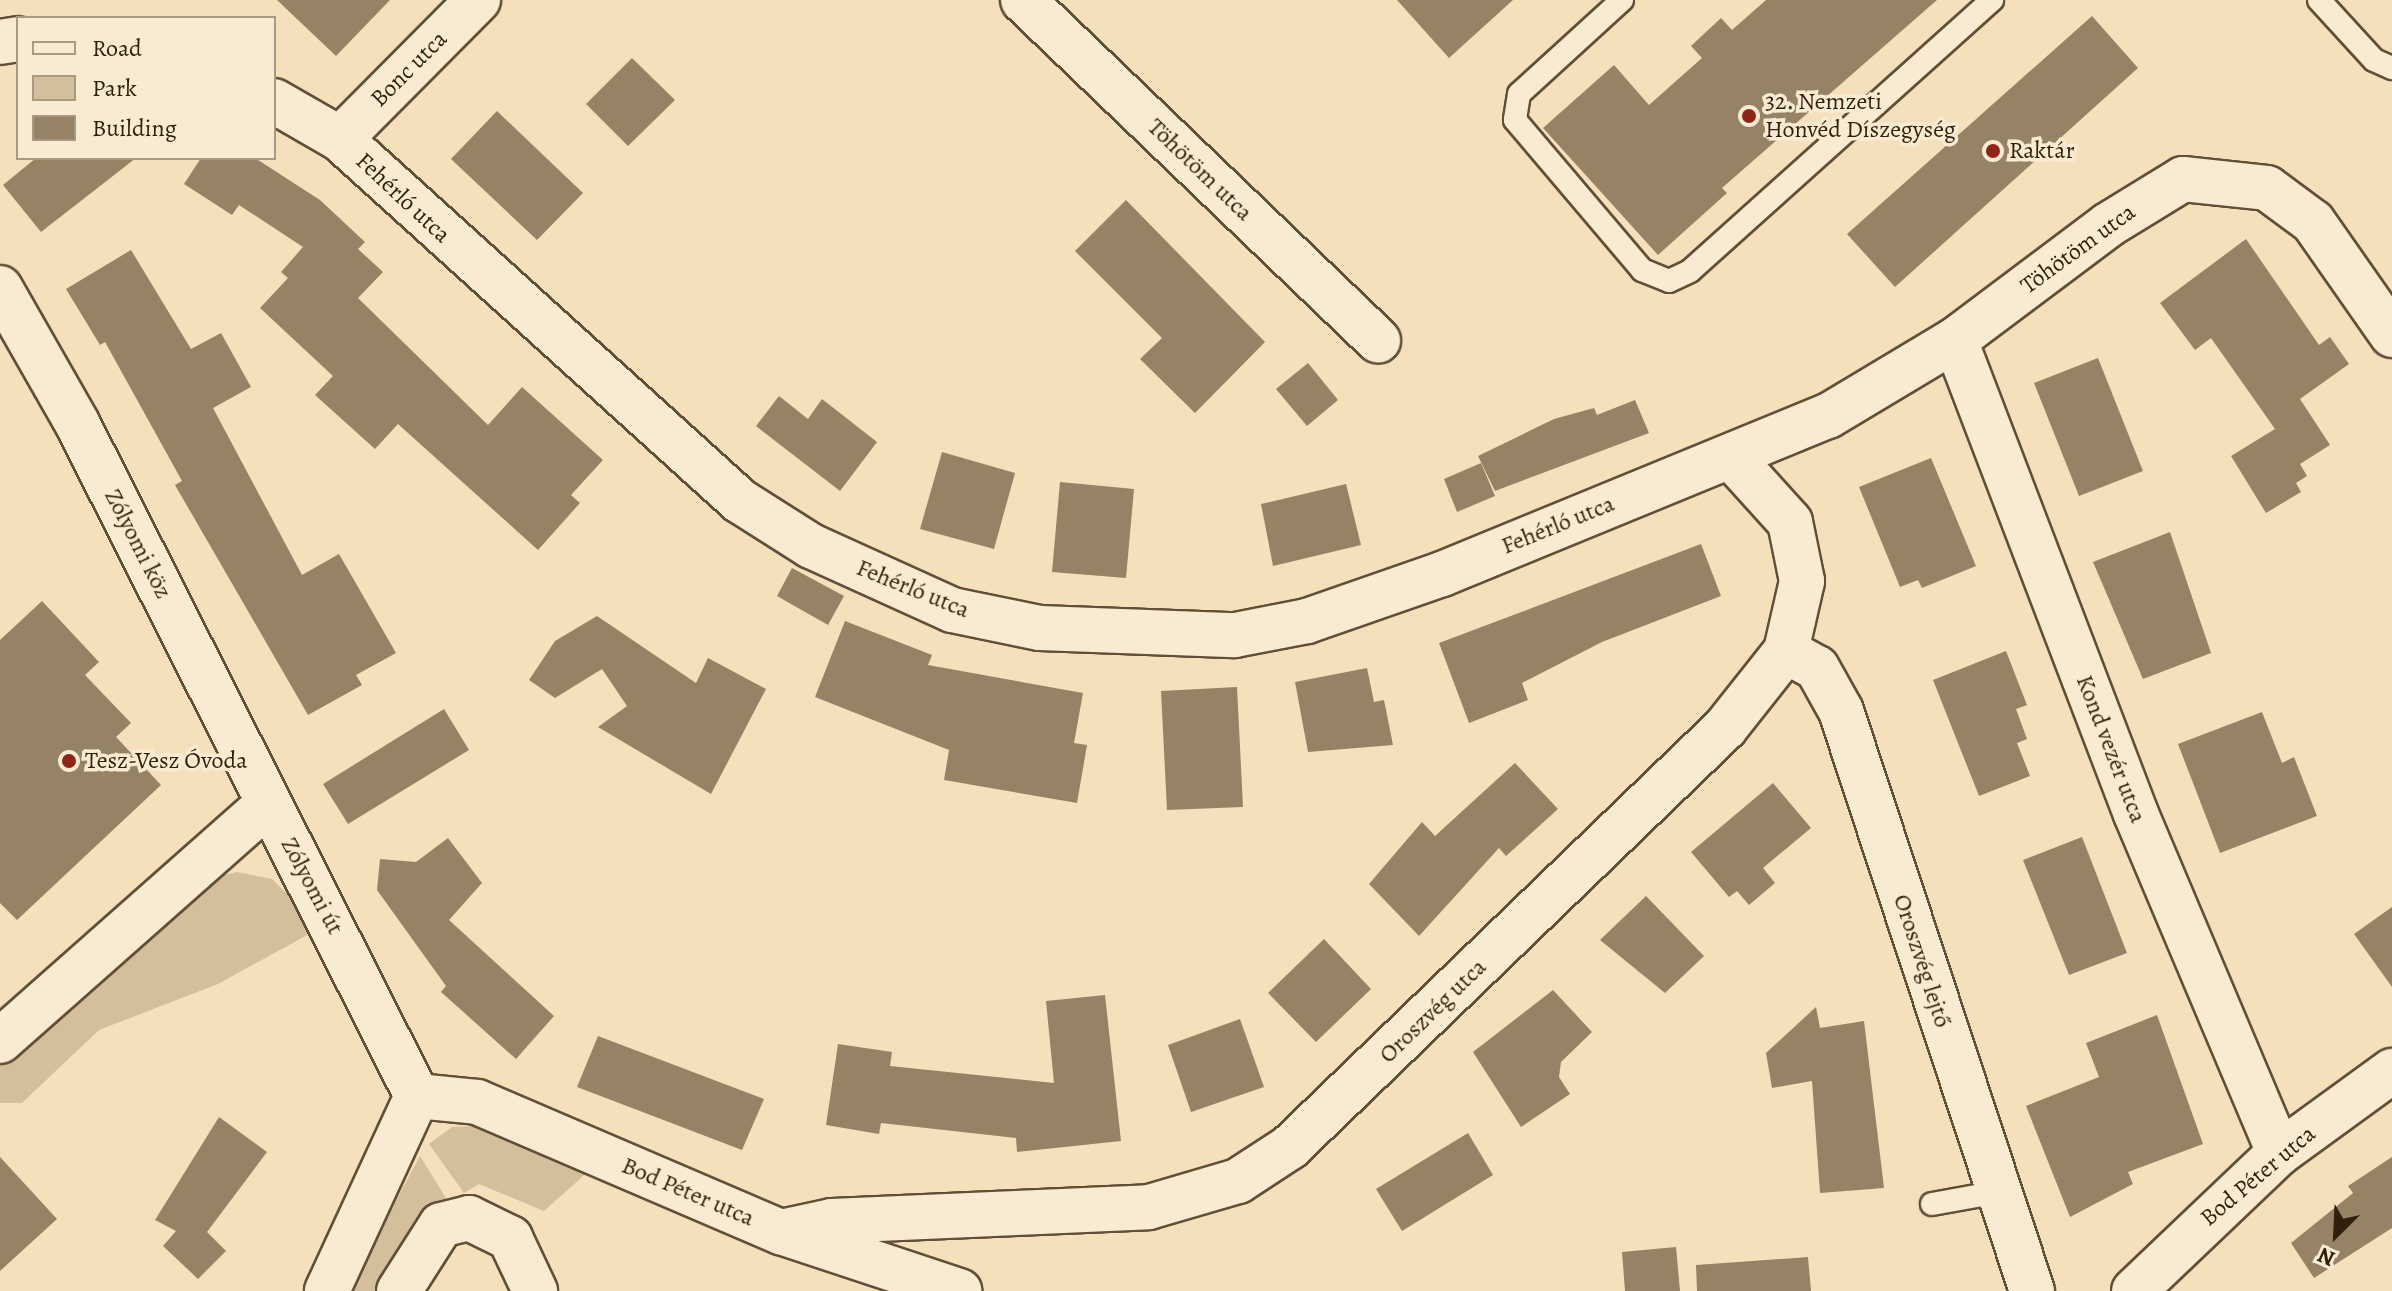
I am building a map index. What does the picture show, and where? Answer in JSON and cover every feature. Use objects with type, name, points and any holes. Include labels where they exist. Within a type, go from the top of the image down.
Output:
[{"type":"street","name":"Bonc utca","points":[[340,139],[478,0]]},
{"type":"street","name":"Töhötöm utca","points":[[1023,0],[1378,340]]},
{"type":"street","name":"Fehérló utca","points":[[276,102],[340,139],[740,501],[811,546],[952,610],[1040,628],[1235,635],[1385,595],[1733,459]]},
{"type":"street","name":"Töhötöm utca","points":[[1733,459],[1828,416],[1955,340],[2151,196],[2183,179],[2222,178],[2267,188],[2313,222],[2392,335]]},
{"type":"street","name":"Zólyomi köz","points":[[0,288],[77,423],[268,804]]},
{"type":"street","name":"Kond vezér utca","points":[[1955,340],[2136,814],[2279,1153]]},
{"type":"street","name":"Oroszvég utca","points":[[781,1232],[832,1221],[1149,1207],[1238,1181],[1290,1147],[1725,728],[1786,651],[1802,581],[1790,522],[1733,459]]},
{"type":"street","name":"Oroszvég lejtő","points":[[1786,651],[1817,668],[1841,711],[2032,1291]]},
{"type":"street","points":[[0,1041],[268,804]]},
{"type":"street","name":"Zólyomi út","points":[[268,804],[417,1096]]},
{"type":"street","name":"Bod Péter utca","points":[[2134,1291],[2279,1153],[2392,1071]]},
{"type":"street","points":[[327,1291],[417,1096]]},
{"type":"street","name":"Bod Péter utca","points":[[417,1096],[477,1102],[781,1232],[959,1291]]},
{"type":"street","points":[[408,1275],[441,1225],[487,1221],[510,1238],[535,1291]]},
{"type":"lane","points":[[1622,0],[1519,94],[1515,120],[1642,270],[1669,281],[1690,271],[1992,0]]},
{"type":"lane","points":[[2319,0],[2374,60],[2392,68]]},
{"type":"lane","points":[[1932,1204],[1998,1192]]},
{"type":"green space","points":[[237,872],[272,879],[301,908],[309,934],[218,984],[99,1030],[22,1103],[0,1103],[0,1063],[204,880]]},
{"type":"green space","points":[[476,1126],[590,1170],[544,1211],[479,1184],[464,1193],[429,1144],[452,1127]]},
{"type":"green space","points":[[420,1156],[449,1203],[386,1291],[347,1291]]},
{"type":"building","points":[[277,0],[390,0],[336,56]]},
{"type":"building","points":[[1397,0],[1513,0],[1449,58]]},
{"type":"building","name":"32. Nemzeti Honvéd Díszegység","points":[[1766,0],[1937,0],[1722,188],[1727,193],[1658,255],[1543,128],[1614,65],[1649,105],[1702,58],[1691,46],[1721,18],[1732,30]]},
{"type":"building","name":"Raktár","points":[[2092,16],[2138,68],[1895,287],[1847,234]]},
{"type":"building","points":[[632,58],[675,100],[628,146],[586,104]]},
{"type":"building","points":[[497,111],[583,193],[537,240],[451,159]]},
{"type":"building","points":[[34,160],[133,160],[41,232],[3,185]]},
{"type":"building","points":[[200,160],[258,160],[320,200],[365,242],[358,249],[383,272],[358,298],[488,425],[522,387],[603,460],[571,495],[580,503],[538,550],[398,424],[375,449],[315,395],[333,376],[260,308],[288,278],[281,272],[303,247],[239,205],[232,215],[184,184]]},
{"type":"building","points":[[1126,200],[1265,342],[1195,413],[1140,359],[1162,338],[1075,251]]},
{"type":"building","points":[[2246,239],[2319,345],[2330,337],[2349,364],[2300,399],[2330,445],[2300,464],[2307,476],[2296,483],[2301,492],[2266,513],[2231,456],[2275,429],[2211,338],[2195,350],[2160,303]]},
{"type":"building","points":[[131,250],[191,349],[221,333],[251,387],[213,408],[302,575],[339,554],[396,653],[356,675],[362,685],[308,715],[175,485],[182,481],[105,342],[100,345],[66,289]]},
{"type":"building","points":[[2098,358],[2143,471],[2079,496],[2034,383]]},
{"type":"building","points":[[1308,363],[1338,400],[1307,426],[1276,389]]},
{"type":"building","points":[[779,396],[808,419],[822,399],[877,442],[840,491],[756,426]]},
{"type":"building","points":[[1635,400],[1649,433],[1495,491],[1478,456],[1554,419],[1594,408],[1597,415]]},
{"type":"building","points":[[942,452],[1015,473],[994,549],[920,529]]},
{"type":"building","points":[[1931,458],[1976,566],[1922,588],[1918,580],[1900,587],[1859,487]]},
{"type":"building","points":[[1481,463],[1495,496],[1457,512],[1444,479]]},
{"type":"building","points":[[1060,482],[1134,489],[1126,578],[1052,572]]},
{"type":"building","points":[[1346,484],[1361,545],[1273,566],[1261,504]]},
{"type":"building","points":[[2170,532],[2211,653],[2143,679],[2093,562]]},
{"type":"building","points":[[1701,544],[1721,596],[1602,642],[1522,683],[1528,700],[1469,723],[1439,643]]},
{"type":"building","points":[[792,568],[844,596],[828,625],[777,596]]},
{"type":"building","name":"Tesz-Vesz Óvoda","points":[[42,601],[99,662],[85,675],[131,723],[116,737],[161,785],[17,920],[0,903],[0,640]]},
{"type":"building","points":[[597,616],[696,683],[708,658],[766,689],[711,794],[598,727],[627,706],[602,669],[555,698],[529,680],[555,641]]},
{"type":"building","points":[[845,621],[932,655],[928,665],[1083,693],[1074,743],[1087,745],[1077,803],[944,780],[949,750],[815,697]]},
{"type":"building","points":[[2006,651],[2027,705],[2016,709],[2027,739],[2017,743],[2030,776],[1979,796],[1933,680]]},
{"type":"building","points":[[1367,668],[1374,702],[1384,700],[1393,745],[1308,752],[1295,682]]},
{"type":"building","points":[[1237,687],[1243,807],[1167,810],[1161,691]]},
{"type":"building","points":[[444,709],[469,750],[348,824],[323,784]]},
{"type":"building","points":[[2262,712],[2282,763],[2294,757],[2317,816],[2220,853],[2178,744]]},
{"type":"building","points":[[1515,763],[1558,809],[1506,856],[1499,848],[1419,936],[1369,884],[1422,822],[1435,836]]},
{"type":"building","points":[[1773,783],[1811,828],[1763,868],[1775,883],[1749,905],[1737,891],[1729,897],[1691,852]]},
{"type":"building","points":[[2082,837],[2127,953],[2069,975],[2023,860]]},
{"type":"building","points":[[448,838],[482,883],[449,920],[554,1016],[516,1059],[441,992],[446,986],[377,890],[380,859],[416,862]]},
{"type":"building","points":[[1646,896],[1704,956],[1665,993],[1600,940]]},
{"type":"building","points":[[2392,907],[2392,987],[2354,934]]},
{"type":"building","points":[[1324,939],[1371,989],[1316,1042],[1268,993]]},
{"type":"building","points":[[1553,990],[1592,1032],[1561,1062],[1559,1077],[1570,1094],[1521,1127],[1473,1052]]},
{"type":"building","points":[[1105,995],[1121,1141],[1017,1152],[1016,1138],[881,1123],[879,1134],[826,1125],[838,1044],[892,1052],[890,1066],[1054,1083],[1046,1001]]},
{"type":"building","points":[[1816,1007],[1820,1028],[1864,1021],[1884,1188],[1820,1193],[1812,1081],[1772,1088],[1766,1053]]},
{"type":"building","points":[[2157,1015],[2203,1144],[2128,1172],[2133,1184],[2070,1217],[2026,1106],[2099,1077],[2086,1043]]},
{"type":"building","points":[[1240,1019],[1264,1087],[1191,1112],[1168,1045]]},
{"type":"building","points":[[598,1036],[764,1099],[742,1150],[577,1087]]},
{"type":"building","points":[[219,1117],[267,1152],[207,1232],[226,1251],[198,1279],[163,1246],[176,1231],[155,1220]]},
{"type":"building","points":[[1468,1133],[1493,1175],[1402,1231],[1376,1189]]},
{"type":"building","points":[[0,1157],[57,1219],[0,1271]]},
{"type":"building","points":[[2392,1157],[2392,1228],[2314,1278],[2291,1243],[2353,1193],[2348,1186]]},
{"type":"building","points":[[1676,1247],[1680,1291],[1625,1291],[1622,1252]]},
{"type":"building","points":[[1808,1257],[1811,1291],[1697,1291],[1696,1265]]},
{"type":"place","name":"32. Nemzeti Honvéd Díszegység","points":[[1749,116]]},
{"type":"place","name":"Raktár","points":[[1993,151]]},
{"type":"place","name":"Tesz-Vesz Óvoda","points":[[69,761]]}]
